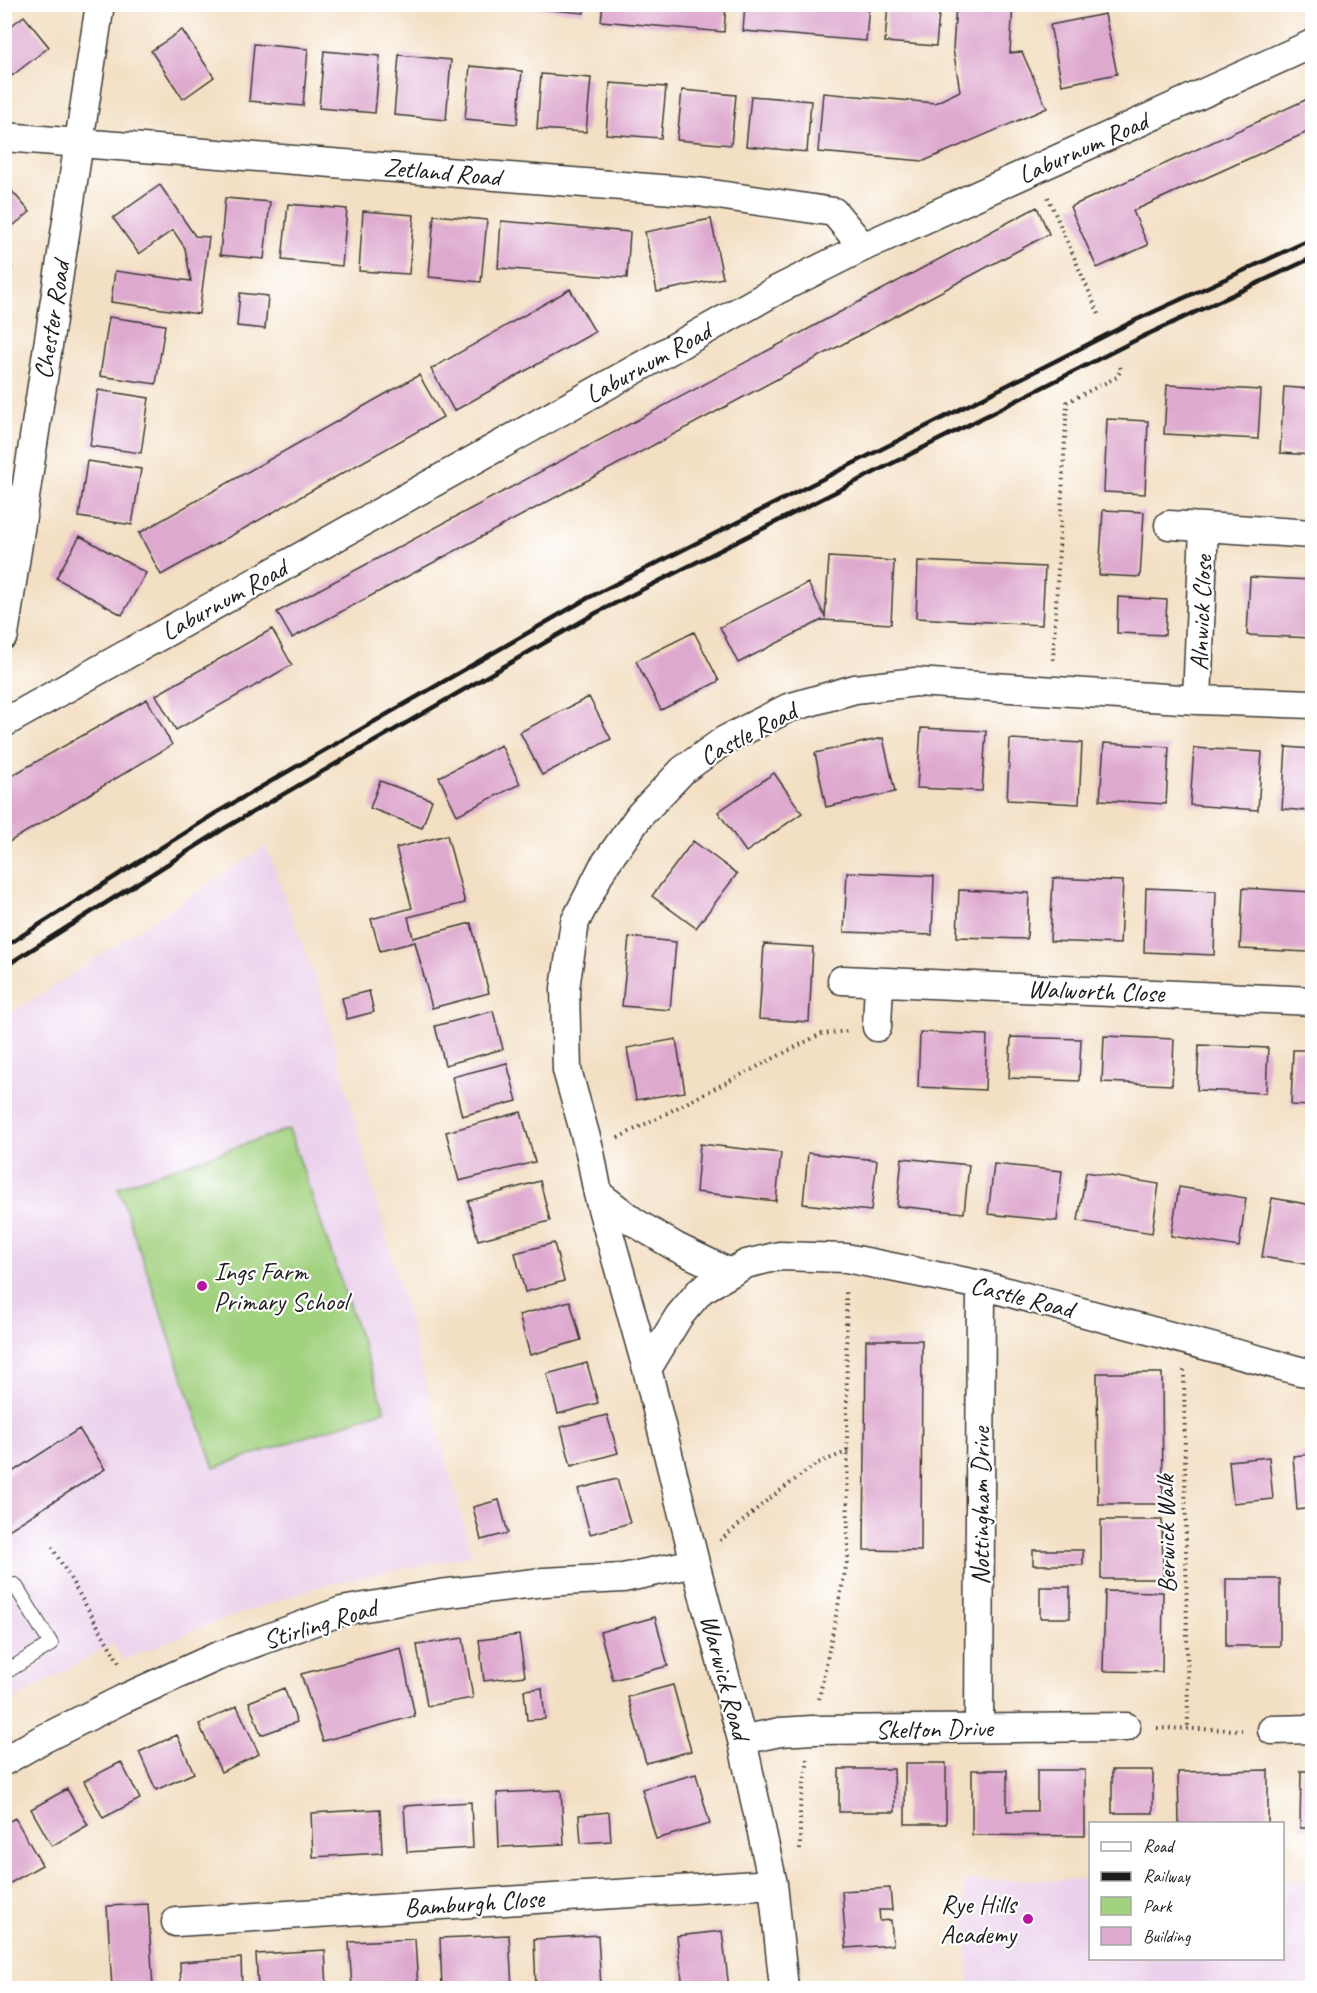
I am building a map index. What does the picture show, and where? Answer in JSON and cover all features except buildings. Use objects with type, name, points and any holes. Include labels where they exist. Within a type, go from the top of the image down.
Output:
[{"type":"street","name":"Chester Road","points":[[4,635],[100,4]]},
{"type":"street","name":"Laburnum Road","points":[[4,723],[777,291],[864,247],[1312,44]]},
{"type":"street","name":"Zetland Road","points":[[4,137],[698,192],[834,212],[864,247]]},
{"type":"street","name":"Alnwick Close","points":[[1168,525],[1312,534]]},
{"type":"street","name":"Alnwick Close","points":[[1197,700],[1204,527]]},
{"type":"street","name":"Castle Road","points":[[647,1369],[598,1194],[590,1152],[567,1070],[565,988],[575,922],[603,867],[640,815],[683,770],[725,740],[788,708],[855,689],[916,682],[1197,700],[1312,704]]},
{"type":"street","name":"Walworth Close","points":[[842,980],[1312,1001]]},
{"type":"street","points":[[877,1027],[879,982]]},
{"type":"street","points":[[598,1194],[634,1222],[676,1247],[729,1273]]},
{"type":"street","name":"Castle Road","points":[[647,1369],[679,1316],[701,1290],[746,1264],[779,1256],[846,1258],[981,1285],[1312,1373]]},
{"type":"street","name":"Nottingham Drive","points":[[979,1728],[981,1285]]},
{"type":"street","name":"Warwick Road","points":[[647,1369],[742,1740],[773,1884],[784,1989]]},
{"type":"street","name":"Stirling Road","points":[[4,1761],[136,1693],[216,1657],[342,1611],[440,1594],[544,1582],[623,1578],[695,1563]]},
{"type":"street","name":"Skelton Drive","points":[[742,1740],[780,1732],[813,1730],[1126,1727]]},
{"type":"street","points":[[1272,1731],[1312,1729]]},
{"type":"street","name":"Bamburgh Close","points":[[176,1922],[773,1884]]},
{"type":"lane","points":[[4,1592],[15,1585],[51,1644],[4,1673]]},
{"type":"path","points":[[1036,169],[1100,317]]},
{"type":"path","points":[[1051,690],[1067,402],[1117,376],[1120,370],[1119,363]]},
{"type":"path","points":[[590,1152],[821,1034],[877,1027]]},
{"type":"path","points":[[773,1884],[800,1869],[800,1809],[813,1730],[848,1557],[846,1258]]},
{"type":"path","name":"Berwick Walk","points":[[1184,1339],[1188,1728]]},
{"type":"path","points":[[695,1563],[765,1502],[816,1464],[849,1451]]},
{"type":"path","points":[[52,1546],[136,1693]]},
{"type":"path","points":[[1126,1727],[1272,1731]]},
{"type":"shaded area","name":"Ings Farm Primary School","points":[[266,846],[322,997],[472,1555],[324,1585],[213,1623],[123,1660],[113,1643],[5,1706],[5,1018]]},
{"type":"shaded area","name":"Rye Hills Academy","points":[[963,1880],[1089,1880],[1089,1960],[1284,1960],[1284,1880],[1312,1880],[1312,1988],[969,1988]]},
{"type":"green space","points":[[289,1129],[385,1410],[214,1468],[118,1187]]},
{"type":"railway","points":[[4,947],[216,813],[588,598],[1136,320],[1312,239]]},
{"type":"railway","points":[[4,967],[225,828],[596,613],[1144,336],[1312,258]]},
{"type":"place","name":"Ings Farm Primary School","points":[[202,1286]]},
{"type":"place","name":"Rye Hills Academy","points":[[1028,1919]]}]
